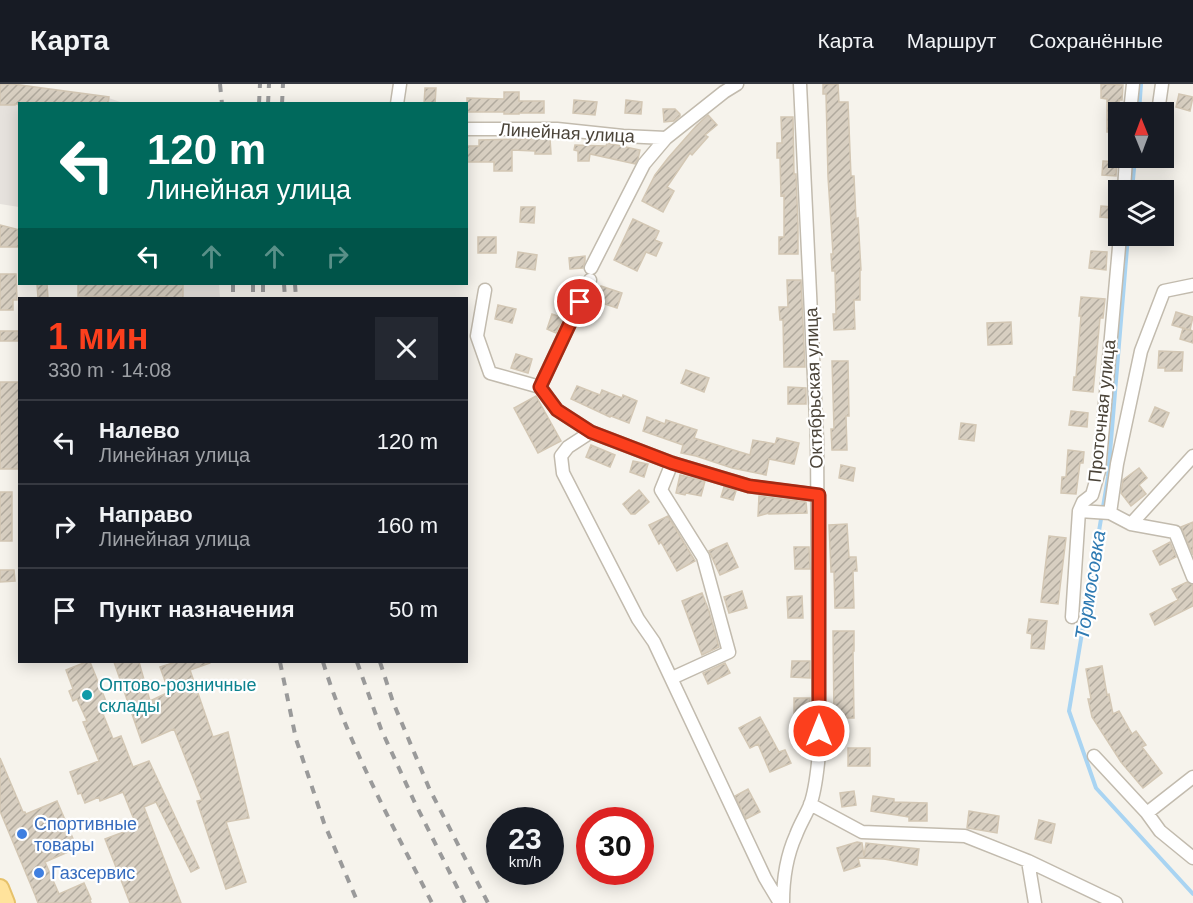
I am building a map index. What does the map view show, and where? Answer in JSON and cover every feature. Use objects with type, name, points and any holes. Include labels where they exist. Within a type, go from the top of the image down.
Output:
[{"type":"main road","points":[[0,888],[6,903]]},
{"type":"street","points":[[398,102],[400,84]]},
{"type":"street","name":"Линейная улица","points":[[540,387],[644,164],[666,138],[737,84]]},
{"type":"street","name":"Октябрьская улица","points":[[781,903],[788,855],[810,804],[817,780],[819,754],[819,495],[800,84]]},
{"type":"street","points":[[1131,102],[1133,84]]},
{"type":"street","points":[[1159,102],[1162,84]]},
{"type":"street","name":"Линейная улица","points":[[468,129],[557,129],[666,138]]},
{"type":"street","name":"Проточная улица","points":[[1072,616],[1079,511],[1083,502],[1092,495],[1099,471],[1119,246]]},
{"type":"street","points":[[1110,513],[1117,464],[1141,351],[1164,291],[1193,285]]},
{"type":"street","points":[[485,290],[477,336],[490,373],[540,387],[557,410],[591,432],[672,463],[749,486],[819,495]]},
{"type":"street","points":[[591,432],[568,447],[561,456],[563,473],[638,619],[654,642],[765,878],[781,903]]},
{"type":"street","points":[[1131,524],[1193,456]]},
{"type":"street","points":[[672,463],[660,490],[703,557],[729,652],[672,678]]},
{"type":"street","points":[[1079,511],[1110,513],[1131,524],[1175,532],[1193,578]]},
{"type":"street","points":[[1094,756],[1147,813],[1160,831],[1193,858]]},
{"type":"street","points":[[1147,813],[1193,777]]},
{"type":"street","points":[[810,804],[862,832],[965,836],[1028,861],[1116,903]]},
{"type":"street","points":[[1028,861],[1035,903]]},
{"type":"shaded area","points":[[0,84],[16,84],[106,97],[120,102],[18,102],[18,207],[0,204]]},
{"type":"shaded area","points":[[183,285],[219,285],[220,297],[183,297]]},
{"type":"building","points":[[0,84],[109,97],[108,102],[18,102],[18,105],[0,105]]},
{"type":"building","points":[[823,84],[838,84],[839,102],[848,102],[851,176],[854,176],[861,270],[860,300],[854,300],[855,329],[834,330],[835,271],[832,271],[826,94],[823,94]]},
{"type":"building","points":[[1101,84],[1123,85],[1122,100],[1108,102],[1108,132],[1107,99],[1101,98]]},
{"type":"building","points":[[425,88],[436,88],[435,102],[424,102]]},
{"type":"building","points":[[504,92],[519,92],[519,101],[544,101],[544,113],[468,112],[467,98],[504,99]]},
{"type":"building","points":[[1179,94],[1193,97],[1190,111],[1176,107]]},
{"type":"building","points":[[574,100],[597,102],[595,115],[573,113]]},
{"type":"building","points":[[626,100],[642,102],[641,114],[625,113]]},
{"type":"building","points":[[663,109],[675,109],[680,116],[674,121],[664,122]]},
{"type":"building","points":[[708,115],[717,125],[705,135],[708,137],[692,155],[690,153],[667,187],[674,191],[663,212],[642,201],[655,175],[668,158]]},
{"type":"building","points":[[781,117],[793,117],[798,254],[779,254],[779,237],[784,237],[784,195],[781,196],[780,158],[777,158],[777,143],[782,143]]},
{"type":"building","points":[[550,138],[551,154],[512,150],[512,171],[494,171],[494,162],[468,162],[468,146],[479,146],[479,140]]},
{"type":"building","points":[[607,143],[640,150],[635,164],[590,154],[589,161],[578,161],[578,151],[574,150],[575,145],[606,146]]},
{"type":"building","points":[[1103,161],[1108,161],[1108,168],[1117,168],[1116,176],[1102,175]]},
{"type":"building","points":[[1101,206],[1108,207],[1108,218],[1100,217]]},
{"type":"building","points":[[521,207],[535,207],[534,223],[520,222]]},
{"type":"building","points":[[633,219],[659,231],[655,240],[662,243],[656,256],[646,252],[637,271],[614,260]]},
{"type":"building","points":[[0,225],[18,230],[18,247],[0,247]]},
{"type":"building","points":[[478,237],[496,237],[496,253],[478,253]]},
{"type":"building","points":[[1091,251],[1107,252],[1106,270],[1089,268]]},
{"type":"building","points":[[518,252],[537,255],[535,270],[516,267]]},
{"type":"building","points":[[585,256],[583,268],[570,269],[569,258]]},
{"type":"building","points":[[0,274],[16,274],[17,300],[13,300],[13,310],[0,310]]},
{"type":"building","points":[[787,280],[801,280],[805,367],[784,367],[783,320],[780,320],[779,307],[788,307]]},
{"type":"building","points":[[37,285],[47,285],[48,297],[38,297]]},
{"type":"building","points":[[78,285],[183,285],[183,297],[78,296]]},
{"type":"building","points":[[601,286],[622,293],[617,308],[596,301]]},
{"type":"building","points":[[1081,297],[1105,299],[1103,318],[1100,318],[1093,392],[1073,390],[1074,377],[1076,377]]},
{"type":"building","points":[[498,305],[516,309],[512,323],[495,319]]},
{"type":"building","points":[[1176,312],[1193,317],[1190,330],[1193,331],[1193,343],[1180,339],[1183,328],[1172,325]]},
{"type":"building","points":[[552,314],[563,318],[556,333],[547,329]]},
{"type":"building","points":[[1011,322],[1012,344],[988,345],[987,323]]},
{"type":"building","points":[[0,331],[18,331],[18,341],[0,341]]},
{"type":"building","points":[[1159,351],[1183,352],[1182,371],[1165,371],[1165,368],[1158,368]]},
{"type":"building","points":[[516,354],[532,359],[528,373],[511,368]]},
{"type":"building","points":[[832,361],[848,361],[847,450],[832,450],[831,429],[834,429]]},
{"type":"building","points":[[686,370],[709,378],[704,392],[681,383]]},
{"type":"building","points":[[0,382],[18,382],[18,469],[0,469]]},
{"type":"building","points":[[577,386],[600,395],[602,390],[637,401],[629,423],[571,399]]},
{"type":"building","points":[[788,387],[806,388],[806,404],[788,404]]},
{"type":"building","points":[[536,396],[561,441],[538,453],[514,408]]},
{"type":"building","points":[[1155,407],[1169,413],[1163,427],[1149,421]]},
{"type":"building","points":[[1071,411],[1088,413],[1087,427],[1069,425]]},
{"type":"building","points":[[647,417],[665,424],[666,420],[697,430],[694,438],[750,455],[753,440],[775,444],[777,438],[799,443],[794,464],[769,459],[766,475],[681,453],[683,445],[643,431]]},
{"type":"building","points":[[961,423],[976,425],[974,441],[959,439]]},
{"type":"building","points":[[591,445],[615,455],[610,467],[586,457]]},
{"type":"building","points":[[1068,450],[1084,452],[1083,463],[1080,463],[1076,494],[1061,493],[1062,477],[1066,477]]},
{"type":"building","points":[[633,461],[648,464],[644,477],[630,472]]},
{"type":"building","points":[[841,465],[855,468],[853,481],[839,478]]},
{"type":"building","points":[[1139,468],[1147,478],[1139,485],[1146,494],[1131,506],[1121,493],[1123,480]]},
{"type":"building","points":[[680,475],[705,481],[701,496],[676,493]]},
{"type":"building","points":[[724,487],[736,491],[733,500],[721,497]]},
{"type":"building","points":[[639,490],[649,502],[635,514],[631,514],[623,504]]},
{"type":"building","points":[[0,492],[12,492],[12,541],[0,541]]},
{"type":"building","points":[[759,496],[806,502],[807,513],[769,513],[758,516]]},
{"type":"building","points":[[668,516],[695,561],[677,571],[649,525]]},
{"type":"building","points":[[1193,522],[1193,555],[1181,527]]},
{"type":"building","points":[[847,524],[849,557],[856,557],[857,571],[853,571],[854,608],[835,608],[829,525]]},
{"type":"building","points":[[1049,536],[1066,538],[1058,604],[1041,602]]},
{"type":"building","points":[[1170,542],[1176,557],[1160,565],[1153,551]]},
{"type":"building","points":[[727,543],[738,567],[720,575],[709,551]]},
{"type":"building","points":[[794,547],[809,547],[810,569],[795,569]]},
{"type":"building","points":[[0,570],[14,570],[15,581],[0,582]]},
{"type":"building","points":[[1187,582],[1193,585],[1193,606],[1155,625],[1150,614],[1178,600],[1172,589]]},
{"type":"building","points":[[742,591],[747,608],[729,613],[724,597]]},
{"type":"building","points":[[702,593],[719,647],[702,655],[682,601]]},
{"type":"building","points":[[802,596],[803,618],[788,618],[787,597]]},
{"type":"building","points":[[1029,619],[1047,621],[1044,649],[1031,648],[1032,634],[1027,633]]},
{"type":"building","points":[[833,631],[854,631],[854,718],[834,718]]},
{"type":"building","points":[[792,661],[810,661],[810,678],[791,677]]},
{"type":"building","points":[[84,663],[90,663],[110,711],[103,714],[113,739],[121,736],[133,767],[149,761],[199,868],[191,872],[156,802],[144,807],[181,903],[130,903],[105,839],[137,827],[123,792],[100,801],[99,797],[85,803],[81,793],[78,794],[70,772],[99,761],[83,722],[87,721],[77,699],[73,701],[69,691],[73,689],[66,670]]},
{"type":"building","points":[[114,663],[139,663],[150,701],[169,692],[160,667],[173,663],[210,663],[190,670],[213,737],[228,732],[249,818],[226,822],[246,882],[226,889],[197,801],[202,800],[174,729],[142,743]]},
{"type":"building","points":[[725,663],[730,673],[708,684],[703,673]]},
{"type":"building","points":[[1102,666],[1113,714],[1119,711],[1132,734],[1136,731],[1146,745],[1142,747],[1162,773],[1143,788],[1121,762],[1092,717],[1086,669]]},
{"type":"building","points":[[794,698],[810,698],[810,715],[794,715]]},
{"type":"building","points":[[760,717],[779,752],[785,750],[791,763],[770,772],[758,744],[750,748],[739,728]]},
{"type":"building","points":[[848,748],[870,748],[870,766],[848,766]]},
{"type":"building","points":[[0,758],[23,812],[26,814],[57,801],[77,848],[45,862],[59,894],[84,883],[91,903],[38,903],[0,811]]},
{"type":"building","points":[[748,789],[760,812],[746,819],[735,796]]},
{"type":"building","points":[[854,791],[856,805],[842,807],[840,793]]},
{"type":"building","points":[[873,796],[894,799],[894,802],[927,803],[927,821],[909,821],[909,817],[871,811]]},
{"type":"building","points":[[969,811],[999,816],[997,833],[967,828]]},
{"type":"building","points":[[1039,820],[1055,824],[1051,843],[1035,839]]},
{"type":"building","points":[[857,842],[862,843],[864,856],[866,843],[919,849],[917,865],[884,859],[858,858],[860,866],[844,871],[837,848]]},
{"type":"waterway","name":"Тормосовка","points":[[1140,102],[1141,84]]},
{"type":"waterway","name":"Тормосовка","points":[[1133,180],[1134,168]]},
{"type":"waterway","name":"Тормосовка","points":[[1127,246],[1108,477],[1069,711],[1096,788],[1193,894]]},
{"type":"railway","points":[[220,84],[222,102]]},
{"type":"railway","points":[[259,102],[260,84]]},
{"type":"railway","points":[[268,102],[269,84]]},
{"type":"railway","points":[[282,102],[283,84]]},
{"type":"railway","points":[[233,285],[233,297]]},
{"type":"railway","points":[[253,285],[253,297]]},
{"type":"railway","points":[[263,285],[263,297]]},
{"type":"railway","points":[[284,285],[285,297]]},
{"type":"railway","points":[[295,285],[296,297]]},
{"type":"railway","points":[[280,663],[296,739],[324,823],[358,903]]},
{"type":"railway","points":[[323,663],[358,754],[432,903]]},
{"type":"railway","points":[[357,663],[381,729],[465,903]]},
{"type":"railway","points":[[380,663],[393,702],[429,788],[488,903]]},
{"type":"place","name":"Оптово-розничные склады","points":[[87,695]]},
{"type":"place","name":"Спортивные товары","points":[[22,834]]},
{"type":"place","name":"Газсервис","points":[[39,873]]},
{"type":"route","points":[[580,302],[540,387],[557,410],[591,432],[672,463],[749,486],[819,495],[819,731]]}]
